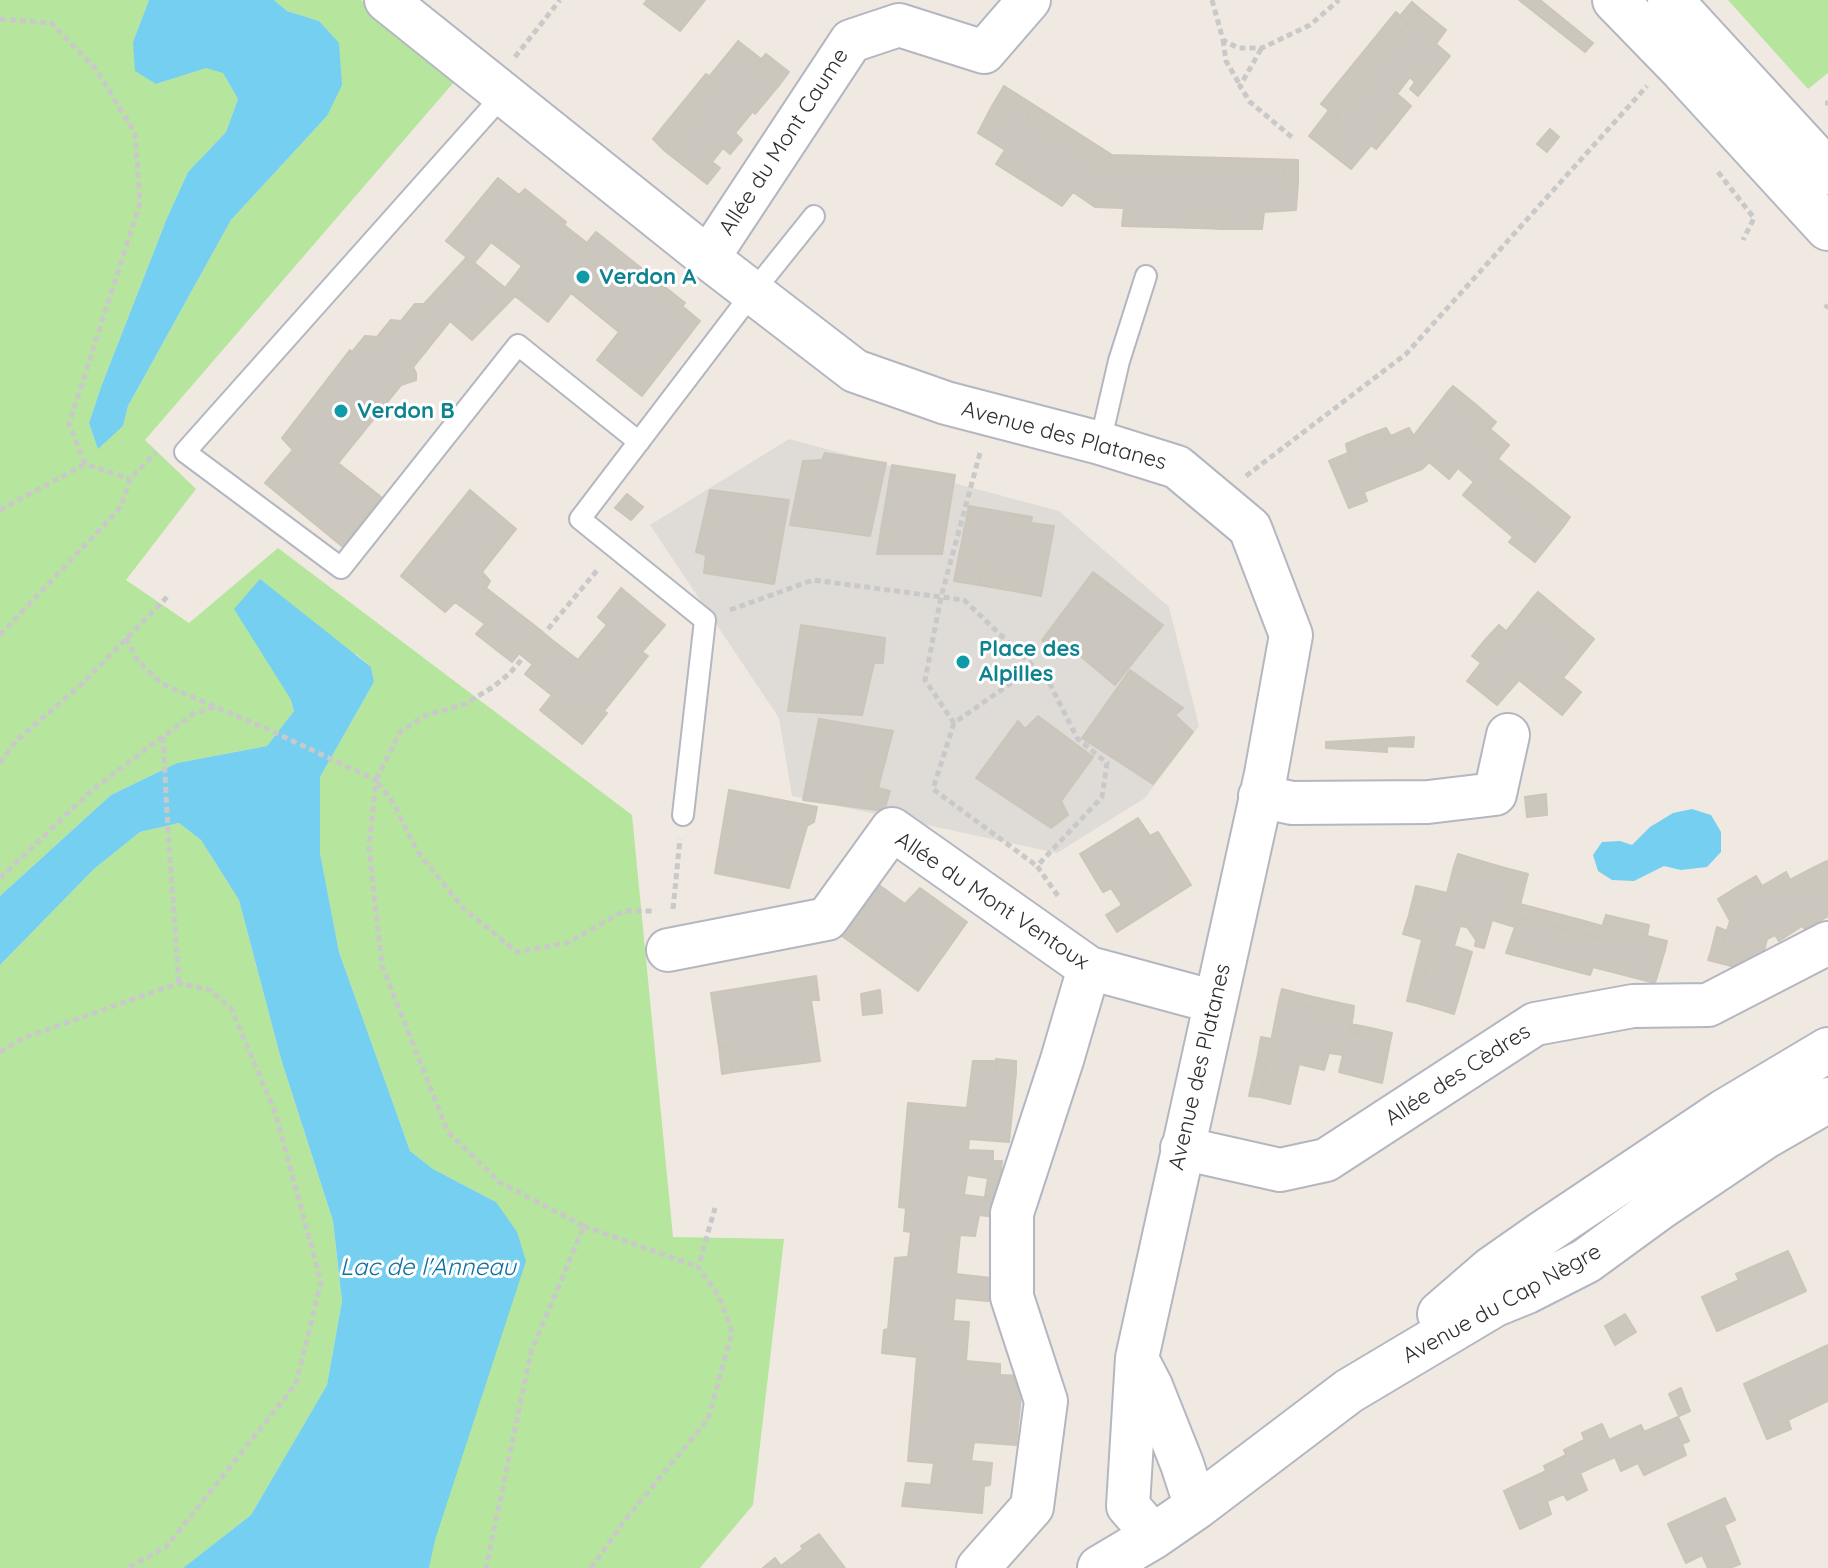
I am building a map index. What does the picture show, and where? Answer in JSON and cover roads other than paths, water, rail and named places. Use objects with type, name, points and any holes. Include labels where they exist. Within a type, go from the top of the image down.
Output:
[{"type":"street","name":"Avenue des Platanes","points":[[386,0],[708,258],[855,371],[946,403],[1100,443],[1177,467],[1250,528],[1291,635],[1266,774],[1137,1358],[1128,1506],[1154,1536]]},
{"type":"street","name":"Allée du Mont Caume","points":[[708,258],[851,41],[899,25],[984,52],[1029,0]]},
{"type":"street","points":[[1615,0],[1828,228]]},
{"type":"street","points":[[1670,0],[1828,172]]},
{"type":"street","points":[[1260,796],[1292,803],[1428,802],[1495,794],[1508,735]]},
{"type":"street","name":"Allée du Mont Ventoux","points":[[668,950],[827,919],[892,829],[1089,968],[1215,1002]]},
{"type":"street","name":"Allée des Cèdres","points":[[1182,1148],[1280,1170],[1326,1160],[1535,1024],[1633,1006],[1708,1005],[1828,943]]},
{"type":"street","points":[[978,1568],[1032,1507],[1046,1401],[1012,1297],[1012,1213],[1089,968]]},
{"type":"street","points":[[1349,1391],[1492,1269],[1724,1112],[1828,1050]]},
{"type":"street","name":"Avenue du Cap Nègre","points":[[1100,1568],[1196,1507],[1349,1391],[1495,1304],[1586,1261],[1764,1137],[1828,1100]]},
{"type":"street","points":[[1137,1358],[1157,1399],[1196,1507]]},
{"type":"lane","points":[[496,90],[185,452],[341,568],[518,345],[639,442]]},
{"type":"lane","points":[[683,815],[705,620],[580,519],[814,216]]},
{"type":"lane","points":[[1100,443],[1119,361],[1146,276]]},
{"type":"water","points":[[149,0],[274,0],[287,11],[319,21],[339,43],[342,85],[327,116],[231,220],[128,406],[123,426],[98,449],[89,423],[167,218],[188,172],[226,132],[238,99],[223,73],[206,68],[156,84],[135,71],[133,42]]},
{"type":"water","name":"Lac de l'Anneau","points":[[260,579],[371,667],[374,682],[320,777],[320,853],[339,952],[410,1151],[433,1169],[496,1202],[517,1232],[526,1261],[435,1540],[429,1568],[183,1568],[251,1515],[327,1385],[342,1301],[333,1221],[281,1059],[239,900],[201,840],[179,823],[140,832],[94,869],[0,965],[0,896],[111,795],[177,763],[267,746],[294,711],[290,698],[234,609]]},
{"type":"water","points":[[1692,809],[1711,815],[1721,832],[1721,852],[1707,867],[1681,870],[1664,866],[1634,881],[1612,880],[1598,871],[1593,855],[1602,842],[1620,841],[1632,845],[1650,827],[1673,813]]},
{"type":"place","name":"Verdon A","points":[[583,277]]},
{"type":"place","name":"Verdon B","points":[[341,411]]},
{"type":"place","name":"Place des Alpilles","points":[[963,662]]}]
